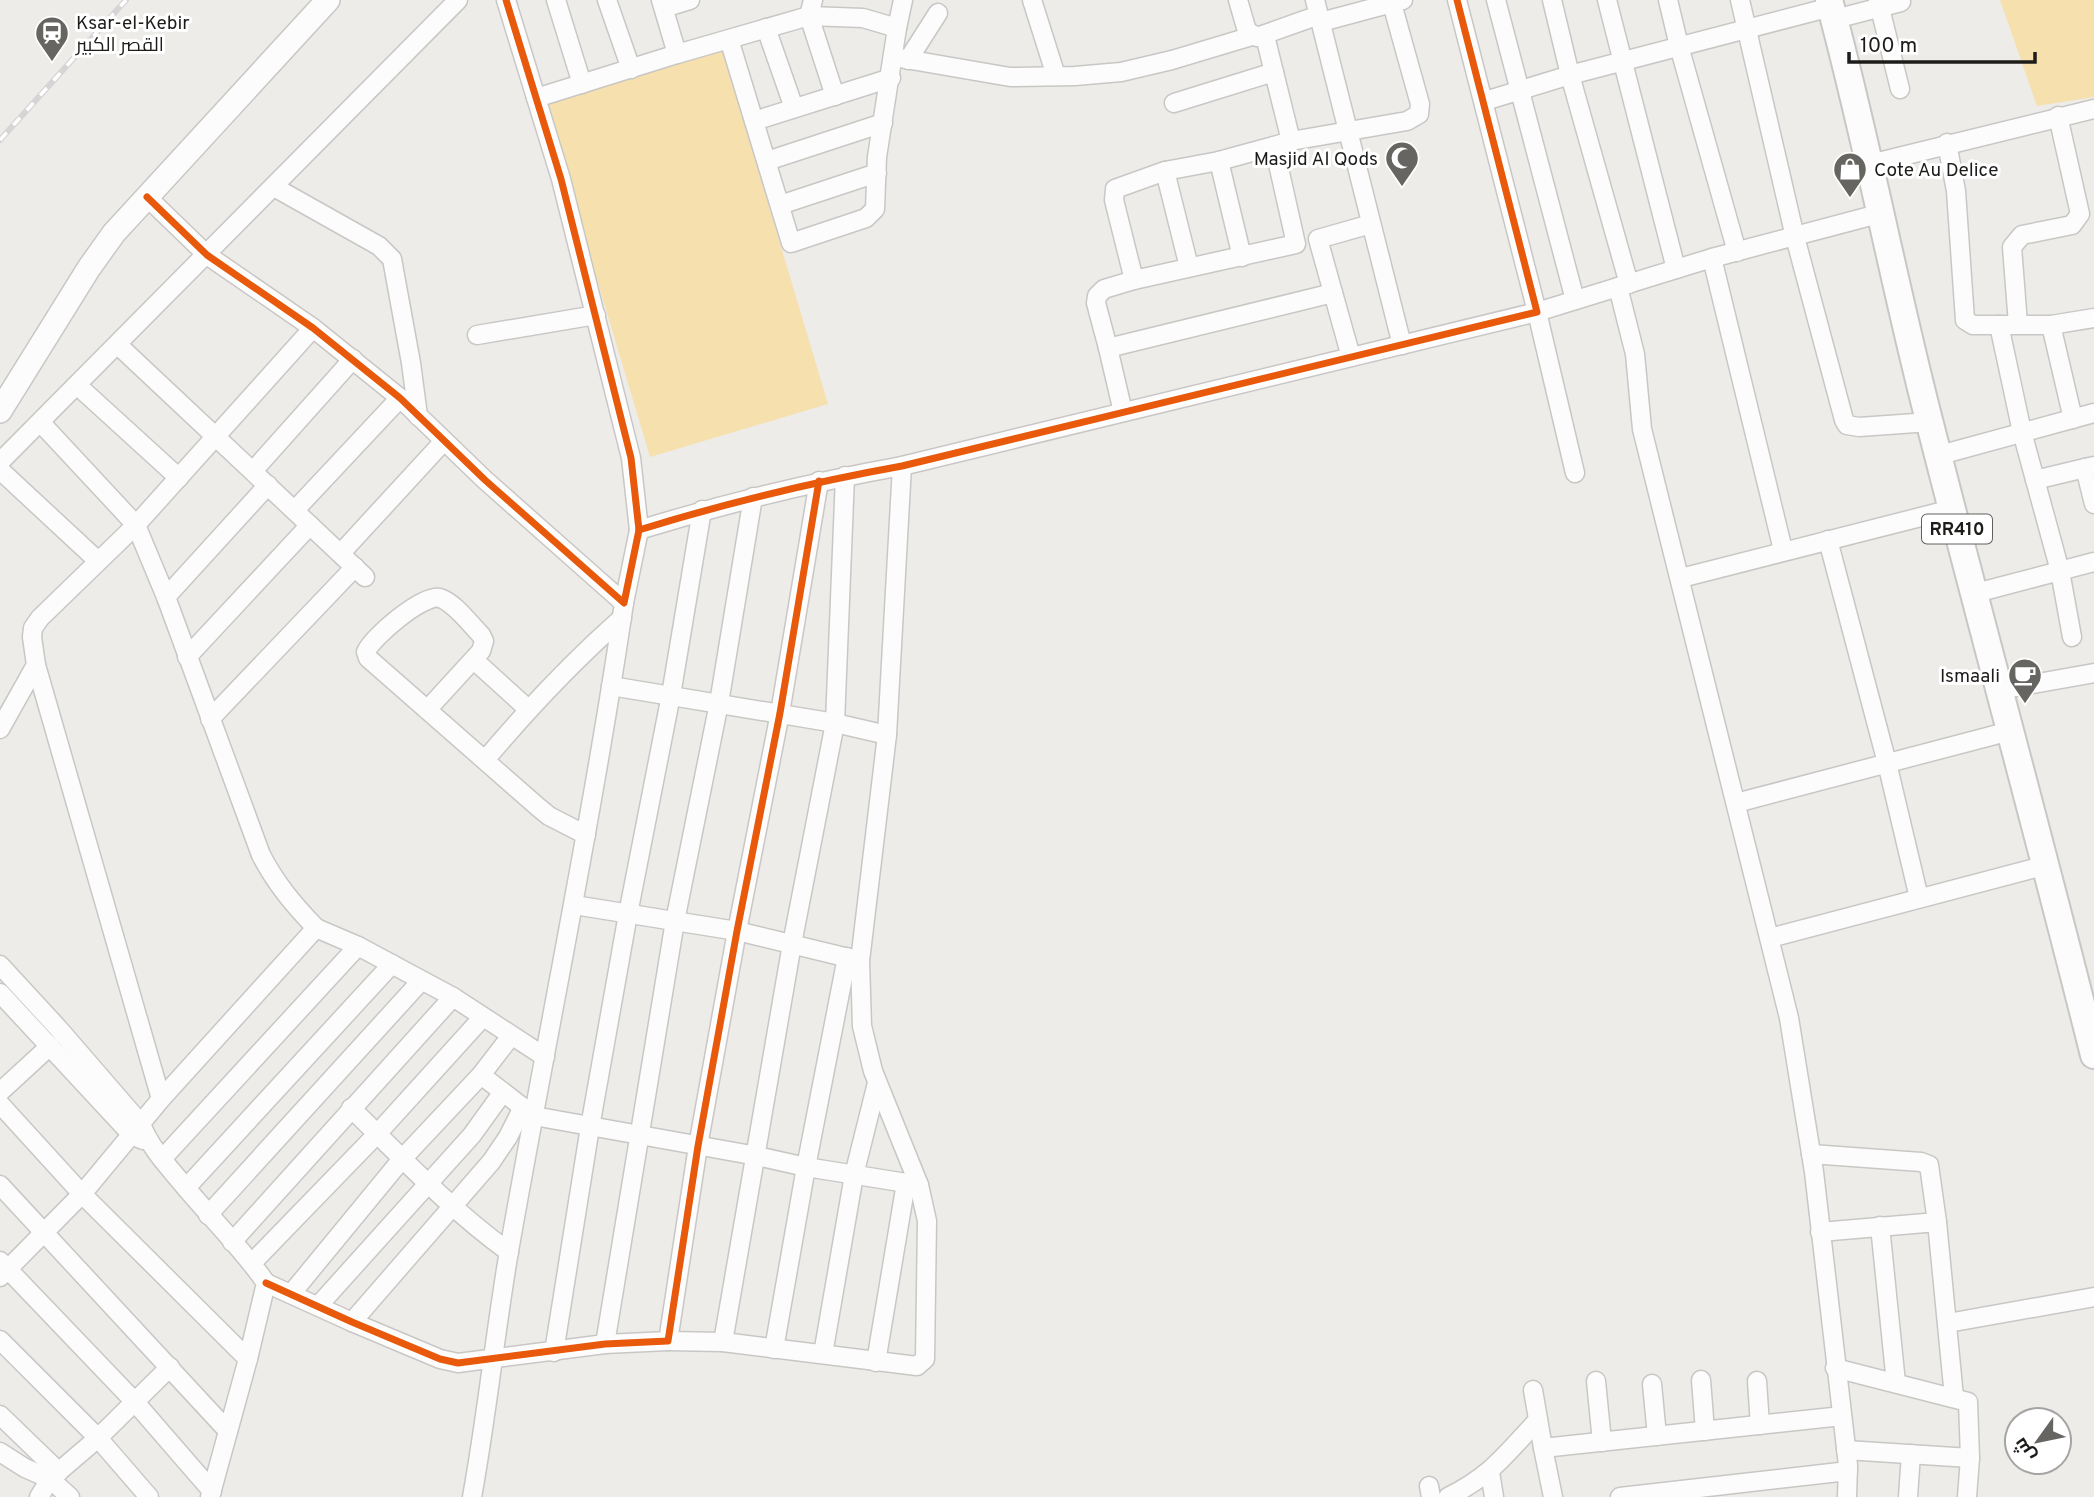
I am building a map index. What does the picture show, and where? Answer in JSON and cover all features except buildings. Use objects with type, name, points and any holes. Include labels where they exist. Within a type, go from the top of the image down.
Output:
[{"type":"highway","name":"RR410","points":[[1832,9],[1930,422],[2047,865],[2094,1055]]},
{"type":"main road","points":[[0,411],[89,268],[114,233],[328,0]]},
{"type":"street","points":[[0,462],[458,0]]},
{"type":"street","points":[[472,1497],[486,1421],[492,1358],[528,1112],[545,1057],[639,530],[631,458],[596,315],[561,179],[506,0]]},
{"type":"street","points":[[556,0],[582,84]]},
{"type":"street","points":[[607,0],[631,69]]},
{"type":"street","points":[[677,54],[663,4],[690,0]]},
{"type":"street","points":[[901,58],[897,29],[903,0]]},
{"type":"street","points":[[1032,0],[1056,76]]},
{"type":"street","points":[[1238,0],[1245,26],[1259,36],[1274,72],[1297,244]]},
{"type":"street","points":[[1457,0],[1485,101],[1575,473]]},
{"type":"street","points":[[1496,0],[1575,300]]},
{"type":"street","points":[[1552,0],[1623,286],[1635,354],[1642,429],[1789,1018],[1811,1154],[1846,1450],[1847,1497]]},
{"type":"street","points":[[1607,0],[1675,270]]},
{"type":"street","points":[[1668,0],[1737,252]]},
{"type":"street","points":[[1740,0],[1795,237],[1839,408],[1847,425],[1859,427],[1930,422]]},
{"type":"street","points":[[901,58],[1010,77],[1121,72],[1259,36],[1318,12],[1395,1],[1420,110],[1413,119],[1283,144],[1219,161],[1165,171],[1122,185],[1114,192],[1134,280]]},
{"type":"street","points":[[1485,101],[1570,75],[1747,28],[1832,9],[1901,2]]},
{"type":"street","points":[[1879,4],[1900,89]]},
{"type":"street","points":[[536,98],[766,28],[811,8],[859,8],[897,29]]},
{"type":"street","points":[[811,8],[835,96]]},
{"type":"street","points":[[1318,12],[1402,345]]},
{"type":"street","points":[[729,39],[791,243],[872,214],[876,206],[877,173],[891,78],[901,58],[938,13]]},
{"type":"street","points":[[766,28],[794,108]]},
{"type":"street","points":[[1174,103],[1274,72]]},
{"type":"street","points":[[754,121],[891,78]]},
{"type":"street","points":[[1870,164],[2094,108]]},
{"type":"street","points":[[2018,324],[2012,247],[2022,235],[2072,225],[2080,214],[2058,116]]},
{"type":"street","points":[[767,161],[883,122]]},
{"type":"street","points":[[1947,144],[1956,191],[1965,320],[1973,326],[2051,325],[2094,318]]},
{"type":"street","points":[[1219,161],[1242,257]]},
{"type":"street","points":[[1165,171],[1189,267]]},
{"type":"street","points":[[780,205],[877,173]]},
{"type":"street","points":[[274,187],[380,246],[392,259],[418,416]]},
{"type":"street","points":[[147,197],[207,255],[313,328],[400,398],[623,611]]},
{"type":"street","points":[[639,530],[702,510],[819,481],[902,466],[1537,312],[1712,258],[1882,214]]},
{"type":"street","points":[[1123,412],[1096,303],[1097,296],[1104,289],[1371,224]]},
{"type":"street","points":[[1318,239],[1351,357]]},
{"type":"street","points":[[1712,258],[1783,550]]},
{"type":"street","points":[[1108,348],[1333,293]]},
{"type":"street","points":[[477,335],[596,315]]},
{"type":"street","points":[[1999,324],[2022,432],[2060,571],[2072,637]]},
{"type":"street","points":[[2051,325],[2073,419]]},
{"type":"street","points":[[161,1099],[36,664],[33,628],[53,604],[136,525],[313,328]]},
{"type":"street","points":[[118,345],[360,572],[210,719]]},
{"type":"street","points":[[253,471],[353,359]]},
{"type":"street","points":[[78,386],[178,478]]},
{"type":"street","points":[[295,510],[400,398]]},
{"type":"street","points":[[1940,455],[2094,413]]},
{"type":"street","points":[[41,423],[136,525],[166,597],[261,855],[274,881],[289,900],[316,928],[358,946],[453,997],[545,1057]]},
{"type":"street","points":[[341,553],[444,441]]},
{"type":"street","points":[[774,1349],[806,1167],[853,959],[887,735],[902,466]]},
{"type":"street","points":[[2035,480],[2089,467],[2094,504]]},
{"type":"street","points":[[0,470],[98,561]]},
{"type":"street","points":[[723,1342],[792,944],[835,723],[845,476]]},
{"type":"street","points":[[668,1341],[698,1146],[780,713],[819,481]]},
{"type":"street","points":[[166,597],[268,485]]},
{"type":"street","points":[[605,1345],[675,921],[719,703],[754,497]]},
{"type":"street","points":[[1681,578],[1952,509]]},
{"type":"street","points":[[554,1352],[590,1127],[671,695],[702,510]]},
{"type":"street","points":[[187,657],[310,525]]},
{"type":"street","points":[[1828,540],[1887,763],[1919,898]]},
{"type":"street","points":[[1976,593],[2094,562]]},
{"type":"street","points":[[427,710],[484,646],[481,635],[441,598],[433,597],[417,605],[375,638],[366,652],[368,658],[427,710],[549,816],[586,835]]},
{"type":"street","points":[[485,760],[528,709],[623,611]]},
{"type":"street","points":[[474,660],[528,709]]},
{"type":"street","points":[[0,729],[36,664]]},
{"type":"street","points":[[1999,690],[2094,673]]},
{"type":"street","points":[[611,686],[780,713],[887,735]]},
{"type":"street","points":[[1735,803],[2010,731]]},
{"type":"street","points":[[1770,938],[2047,865]]},
{"type":"street","points":[[573,905],[737,931],[853,959]]},
{"type":"street","points":[[211,1494],[134,1401],[3,1269],[44,1232],[140,1134],[161,1099],[316,928]]},
{"type":"street","points":[[162,1159],[358,946]]},
{"type":"street","points":[[0,965],[58,1028],[140,1134],[252,1263],[266,1283],[352,1322],[440,1359],[458,1363],[605,1345],[668,1341],[723,1342],[917,1366],[925,1359],[928,1221],[912,1184],[877,1083],[862,1026],[853,959]]},
{"type":"street","points":[[186,1188],[392,964]]},
{"type":"street","points":[[208,1215],[421,981]]},
{"type":"street","points":[[0,993],[140,1134]]},
{"type":"street","points":[[232,1242],[453,997]]},
{"type":"street","points":[[252,1263],[377,1134],[483,1017]]},
{"type":"street","points":[[291,1294],[402,1159],[481,1074],[511,1036]]},
{"type":"street","points":[[0,1092],[50,1046]]},
{"type":"street","points":[[481,1074],[528,1112],[590,1127],[912,1184]]},
{"type":"street","points":[[823,1353],[854,1175],[877,1083]]},
{"type":"street","points":[[318,1306],[472,1135],[503,1092]]},
{"type":"street","points":[[0,1104],[82,1194],[248,1359]]},
{"type":"street","points":[[351,1108],[452,1206],[509,1252]]},
{"type":"street","points":[[352,1322],[491,1162],[528,1112]]},
{"type":"street","points":[[1811,1154],[1926,1163],[1930,1168],[1954,1397]]},
{"type":"street","points":[[876,1362],[912,1184]]},
{"type":"street","points":[[0,1185],[228,1430]]},
{"type":"street","points":[[1820,1232],[1937,1222]]},
{"type":"street","points":[[1880,1226],[1896,1383]]},
{"type":"street","points":[[211,1494],[266,1283]]},
{"type":"street","points":[[1948,1323],[2094,1297]]},
{"type":"street","points":[[2,1345],[98,1438],[149,1497]]},
{"type":"street","points":[[39,1497],[55,1475],[98,1438],[170,1367]]},
{"type":"street","points":[[1835,1368],[1966,1400],[1969,1405],[1970,1458],[1967,1497]]},
{"type":"street","points":[[1701,1380],[1705,1431]]},
{"type":"street","points":[[1596,1381],[1602,1442]]},
{"type":"street","points":[[1757,1381],[1760,1425]]},
{"type":"street","points":[[1652,1384],[1657,1436]]},
{"type":"street","points":[[1533,1390],[1553,1497]]},
{"type":"street","points":[[0,1415],[55,1475],[70,1497]]},
{"type":"street","points":[[1543,1448],[1842,1416]]},
{"type":"street","points":[[1448,1497],[1490,1472],[1538,1420]]},
{"type":"street","points":[[1846,1450],[1970,1458]]},
{"type":"street","points":[[0,1452],[25,1468],[55,1475]]},
{"type":"street","points":[[1908,1497],[1911,1454]]},
{"type":"street","points":[[1620,1497],[1847,1471]]},
{"type":"street","points":[[1490,1472],[1494,1497]]},
{"type":"shaded area","points":[[2000,0],[2094,0],[2094,97],[2037,106]]},
{"type":"shaded area","points":[[722,49],[828,404],[650,457],[544,102]]},
{"type":"railway","points":[[0,140],[126,0]]},
{"type":"cycle path","points":[[147,197],[207,255],[313,328],[400,398],[485,480],[624,603],[639,530],[631,458],[561,179],[506,0]]},
{"type":"cycle path","points":[[639,530],[770,494],[902,466],[1537,312],[1457,0]]},
{"type":"cycle path","points":[[266,1283],[440,1359],[458,1363],[605,1344],[668,1341],[698,1146],[780,713],[819,481]]},
{"type":"place","name":"Ksar-el-Kebir القصر الكبير","points":[[52,63]]},
{"type":"place","name":"Masjid Al Qods","points":[[1402,188]]},
{"type":"place","name":"Cote Au Delice","points":[[1850,199]]},
{"type":"place","name":"Ismaali","points":[[2025,705]]}]
